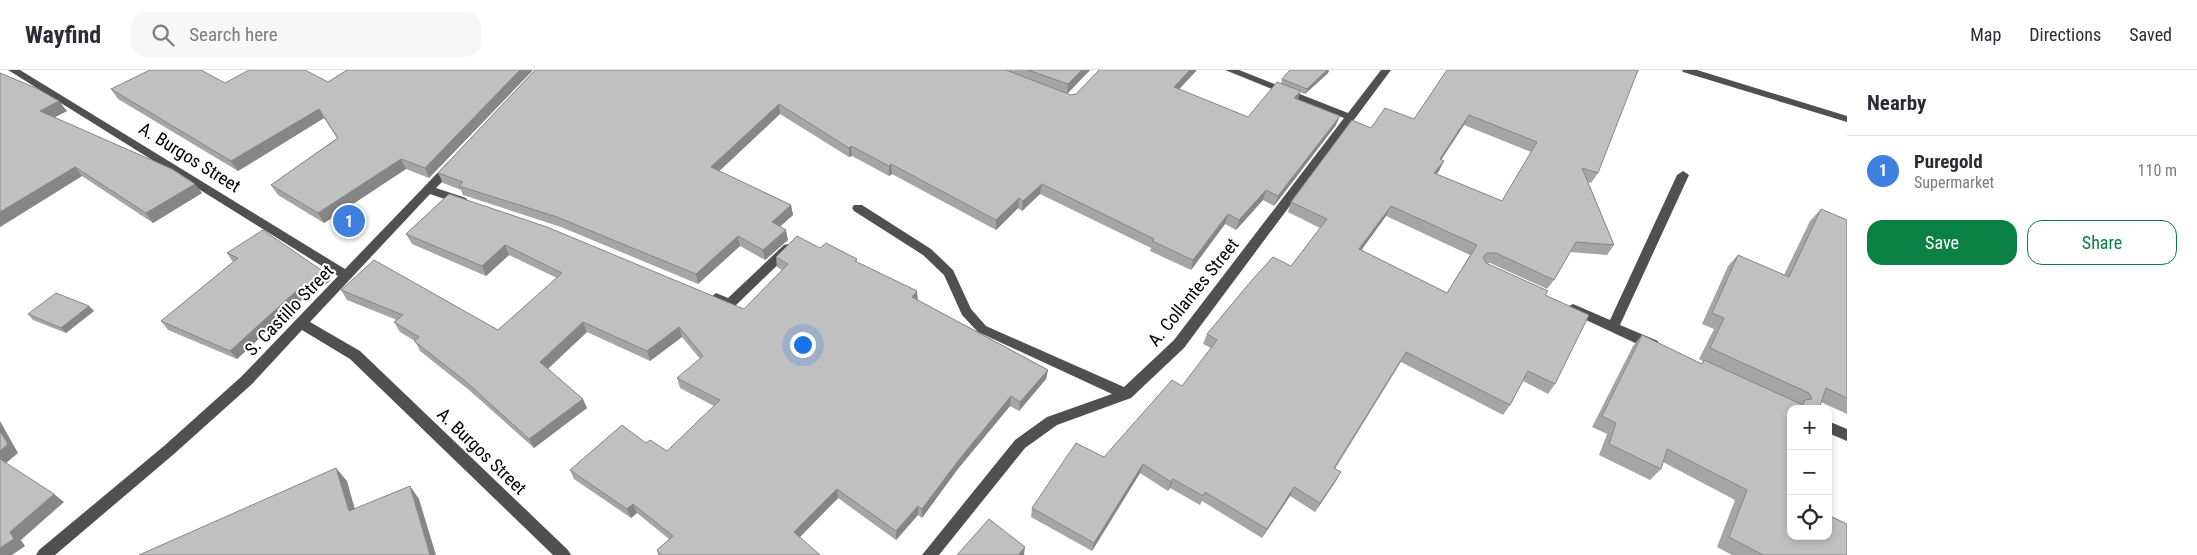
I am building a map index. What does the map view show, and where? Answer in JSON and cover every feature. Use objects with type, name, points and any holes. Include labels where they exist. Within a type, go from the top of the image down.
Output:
[{"type":"street","name":"A. Burgos Street","points":[[13,70],[347,276]]},
{"type":"street","points":[[1230,70],[1350,118]]},
{"type":"street","name":"A. Collantes Street","points":[[930,555],[1020,444],[1052,421],[1126,394],[1179,344],[1386,70]]},
{"type":"street","points":[[1687,70],[1847,119]]},
{"type":"street","name":"S. Castillo Street","points":[[44,555],[169,450],[247,380],[462,154]]},
{"type":"street","points":[[1613,327],[1683,175]]},
{"type":"street","points":[[429,190],[474,205]]},
{"type":"street","points":[[858,208],[927,252],[949,273],[966,312],[982,330],[1126,394]]},
{"type":"street","points":[[703,292],[730,304],[791,245]]},
{"type":"street","points":[[1562,303],[1666,352]]},
{"type":"street","name":"A. Burgos Street","points":[[302,324],[355,355],[563,555]]},
{"type":"street","points":[[1832,429],[1847,435]]},
{"type":"building","points":[[150,70],[201,70],[225,83],[249,70],[305,70],[328,82],[347,70],[520,70],[425,168],[401,159],[318,213],[271,185],[338,138],[319,109],[231,161],[111,89]]},
{"type":"building","points":[[535,70],[1006,70],[1071,95],[1076,94],[1099,70],[1190,70],[1174,87],[1248,117],[1277,82],[1301,91],[1294,98],[1340,116],[1278,196],[1266,190],[1239,220],[1228,214],[1193,260],[1042,184],[1023,201],[1019,198],[996,220],[891,164],[889,166],[851,146],[849,148],[779,104],[711,167],[791,205],[772,222],[786,230],[763,250],[738,236],[696,274],[557,217],[459,186],[463,182],[438,173]]},
{"type":"building","points":[[1028,70],[1082,70],[1068,84]]},
{"type":"building","points":[[1290,70],[1327,70],[1307,89],[1282,79]]},
{"type":"building","points":[[1447,70],[1638,70],[1598,173],[1582,168],[1614,245],[1576,242],[1554,280],[1496,253],[1487,253],[1483,257],[1486,263],[1548,291],[1545,295],[1589,315],[1555,384],[1528,371],[1510,405],[1406,352],[1334,468],[1341,472],[1320,503],[1294,487],[1267,529],[1205,492],[1203,496],[1173,479],[1171,482],[1143,464],[1094,543],[1032,508],[1076,443],[1104,457],[1172,380],[1182,386],[1217,340],[1207,334],[1273,257],[1291,266],[1327,219],[1291,202],[1352,120],[1371,128],[1385,108],[1414,119]],"holes":[[[1469,115],[1537,142],[1502,201],[1434,173],[1444,161],[1440,159]],[[1391,206],[1477,245],[1447,293],[1359,249]]]},
{"type":"building","points":[[0,73],[36,88],[59,101],[40,111],[172,169],[195,184],[146,213],[75,167],[0,212]]},
{"type":"building","points":[[449,194],[547,227],[744,309],[788,264],[776,257],[797,236],[820,248],[826,243],[857,259],[855,261],[917,291],[912,297],[1048,370],[1020,402],[1011,396],[922,509],[918,506],[896,531],[837,489],[794,532],[820,555],[662,555],[657,550],[673,536],[633,504],[627,509],[570,470],[622,425],[646,443],[650,440],[667,451],[720,400],[677,378],[703,356],[679,327],[647,351],[583,322],[540,362],[583,399],[529,439],[464,380],[414,341],[419,337],[394,322],[403,315],[341,290],[374,260],[498,330],[562,273],[505,245],[482,266],[406,234]]},
{"type":"building","points":[[1821,209],[1847,220],[1847,398],[1826,388],[1820,405],[1803,405],[1805,400],[1812,399],[1809,393],[1710,348],[1724,318],[1712,313],[1738,255],[1789,277]]},
{"type":"building","points":[[263,230],[324,272],[294,293],[230,351],[161,321],[238,258],[227,253]]},
{"type":"building","points":[[56,293],[89,306],[61,328],[28,314]]},
{"type":"building","points":[[1642,335],[1702,364],[1704,360],[1803,405],[1787,405],[1787,540],[1832,540],[1832,517],[1847,524],[1847,555],[1763,555],[1729,537],[1747,490],[1667,449],[1661,469],[1609,444],[1616,423],[1602,416]]},
{"type":"building","points":[[0,431],[8,444],[0,451]]},
{"type":"building","points":[[0,459],[54,494],[10,532],[14,539],[0,548]]},
{"type":"building","points":[[336,468],[349,511],[410,486],[430,555],[139,555]]},
{"type":"building","points":[[989,519],[1025,547],[1018,555],[957,555]]},
{"type":"place","name":"Puregold","points":[[349,221]]}]
